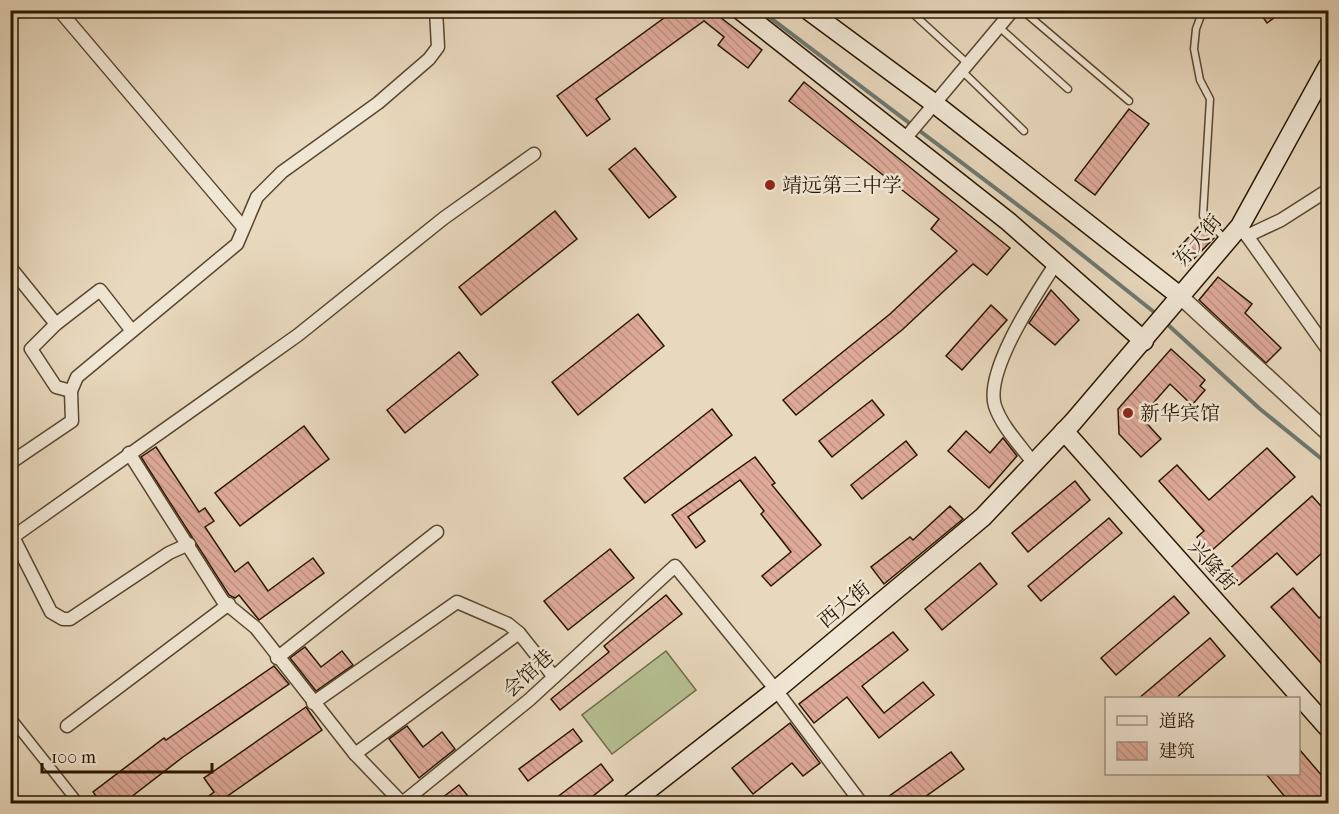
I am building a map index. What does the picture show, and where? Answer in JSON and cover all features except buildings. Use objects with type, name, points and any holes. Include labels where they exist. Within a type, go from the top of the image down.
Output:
[{"type":"main road","points":[[740,10],[906,137],[1009,222],[1144,341]]},
{"type":"main road","points":[[808,10],[935,104],[1176,303]]},
{"type":"main road","name":"东大街","points":[[1068,427],[1156,327],[1227,241],[1243,231],[1329,66]]},
{"type":"main road","name":"西大街","points":[[630,803],[776,690],[984,517],[1068,427]]},
{"type":"main road","name":"兴隆街","points":[[1068,427],[1329,710]]},
{"type":"main road","name":"兴隆街","points":[[1068,427],[1329,728]]},
{"type":"street","points":[[59,10],[243,227]]},
{"type":"street","points":[[10,463],[72,421],[71,391],[77,377],[237,244],[258,197],[282,172],[378,103],[429,59],[438,47],[436,10]]},
{"type":"street","points":[[906,137],[999,27],[1008,12]]},
{"type":"street","points":[[189,544],[169,553],[70,619],[63,619],[51,612],[13,537],[298,334],[444,218],[534,154]]},
{"type":"street","points":[[1329,190],[1281,220],[1243,231],[1329,350]]},
{"type":"street","points":[[1034,464],[998,413],[993,399],[993,385],[1018,324],[1056,263]]},
{"type":"street","points":[[10,267],[57,324]]},
{"type":"street","points":[[71,391],[56,387],[31,349],[57,324],[100,290],[132,331]]},
{"type":"street","points":[[1176,303],[1329,433]]},
{"type":"street","points":[[129,453],[189,544],[223,601],[256,628],[277,658],[355,754],[402,803]]},
{"type":"street","points":[[277,658],[437,532]]},
{"type":"street","name":"会馆巷","points":[[402,803],[554,677],[675,566],[776,690]]},
{"type":"street","points":[[313,702],[457,602],[508,624],[519,633],[554,677]]},
{"type":"street","points":[[67,726],[229,604]]},
{"type":"street","points":[[355,754],[519,633]]},
{"type":"street","points":[[776,690],[862,804]]},
{"type":"street","points":[[10,717],[79,804]]},
{"type":"lane","points":[[909,10],[1024,131]]},
{"type":"lane","points":[[1023,10],[1129,101]]},
{"type":"lane","points":[[1203,10],[1196,29],[1194,49],[1200,80],[1210,99],[1203,216],[1227,241]]},
{"type":"lane","points":[[999,27],[1068,89]]},
{"type":"green space","points":[[666,651],[696,690],[612,754],[582,715]]},
{"type":"waterway","points":[[760,10],[1056,234],[1159,316]]},
{"type":"waterway","points":[[1166,323],[1260,409],[1328,464]]},
{"type":"place","name":"靖远第三中学","points":[[770,185]]},
{"type":"place","name":"新华宾馆","points":[[1128,413]]}]
